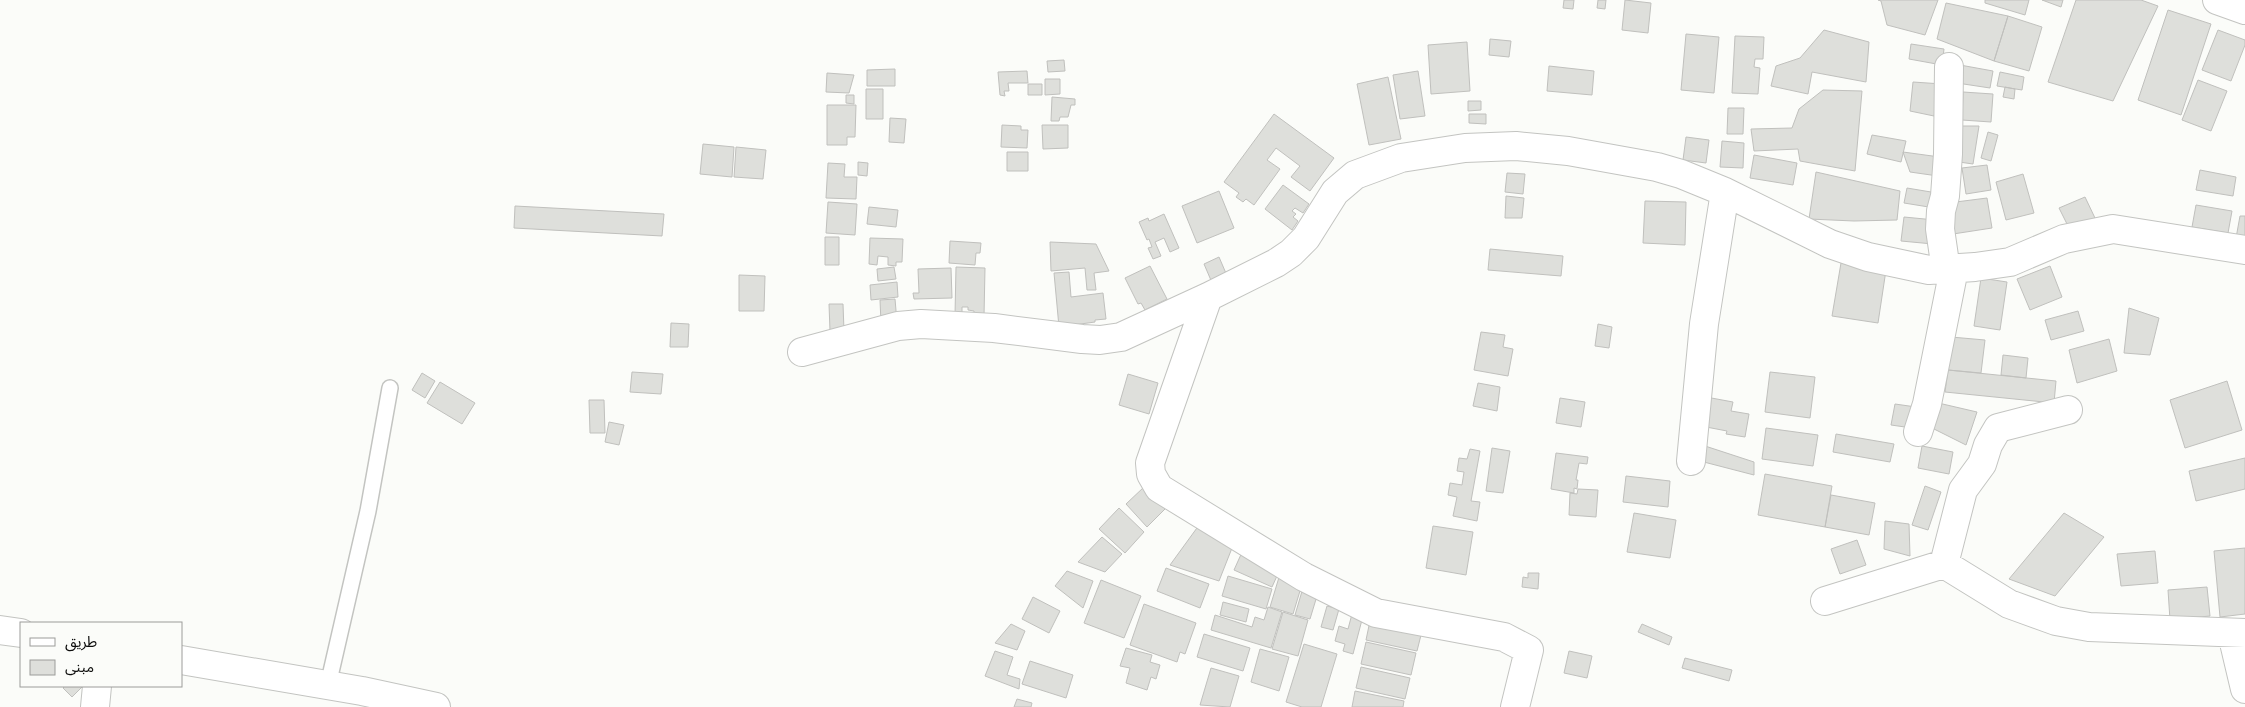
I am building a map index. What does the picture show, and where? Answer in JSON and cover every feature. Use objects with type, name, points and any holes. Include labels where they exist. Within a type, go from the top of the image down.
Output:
[{"type":"street","points":[[2217,0],[2245,10]]},
{"type":"street","points":[[1918,432],[1927,404],[1945,321],[1950,269],[1940,228],[1945,196],[1948,154],[1949,67]]},
{"type":"street","points":[[802,352],[898,326],[921,324],[950,324],[1100,340],[1121,337],[1208,297],[1276,263],[1291,253],[1306,238],[1335,192],[1355,175],[1401,158],[1465,148],[1516,146],[1568,151],[1657,167],[1681,174],[1725,192],[1830,244],[1868,257],[1929,270],[2010,262],[2064,239],[2113,229],[2245,250]]},
{"type":"street","points":[[1691,461],[1704,324],[1725,192]]},
{"type":"street","points":[[1208,297],[1150,464],[1154,482],[1166,493],[1304,577],[1376,613],[1504,637],[1529,650],[1515,707]]},
{"type":"street","points":[[1944,564],[1963,490],[1982,464],[1988,445],[1998,428],[2068,410]]},
{"type":"street","points":[[1825,600],[1944,564],[2009,604],[2056,621],[2089,627],[2238,634],[2245,689]]},
{"type":"street","points":[[0,630],[20,633]]},
{"type":"street","points":[[182,660],[328,685],[436,707]]},
{"type":"street","points":[[95,707],[97,687]]},
{"type":"lane","points":[[328,685],[368,512],[390,388]]},
{"type":"building","points":[[1564,0],[1574,0],[1573,9],[1563,8]]},
{"type":"building","points":[[1598,0],[1606,0],[1605,9],[1597,8]]},
{"type":"building","points":[[1625,0],[1651,3],[1648,33],[1622,30]]},
{"type":"building","points":[[1878,0],[1938,0],[1925,35],[1887,25],[1881,1]]},
{"type":"building","points":[[1985,0],[2029,0],[2025,15],[1985,3]]},
{"type":"building","points":[[2042,0],[2063,0],[2061,7]]},
{"type":"building","points":[[2076,0],[2141,0],[2158,6],[2113,101],[2048,82]]},
{"type":"building","points":[[1946,3],[2008,16],[1994,61],[1937,39]]},
{"type":"building","points":[[2168,10],[2211,24],[2181,115],[2138,100]]},
{"type":"building","points":[[2008,16],[2042,27],[2029,71],[1994,61]]},
{"type":"building","points":[[1824,30],[1869,42],[1866,82],[1812,72],[1808,94],[1771,86],[1776,66],[1800,58]]},
{"type":"building","points":[[2218,30],[2245,40],[2245,45],[2231,81],[2202,70]]},
{"type":"building","points":[[1686,34],[1719,37],[1714,93],[1681,90]]},
{"type":"building","points":[[1735,36],[1764,37],[1763,59],[1755,59],[1754,67],[1760,68],[1758,94],[1732,93]]},
{"type":"building","points":[[1490,39],[1511,41],[1509,57],[1489,55]]},
{"type":"building","points":[[1467,42],[1470,91],[1431,94],[1428,45]]},
{"type":"building","points":[[1911,44],[1944,49],[1942,65],[1909,59]]},
{"type":"building","points":[[1064,60],[1065,71],[1048,72],[1047,61]]},
{"type":"building","points":[[1960,65],[1993,71],[1990,88],[1957,83]]},
{"type":"building","points":[[1549,66],[1594,71],[1592,95],[1547,91]]},
{"type":"building","points":[[895,69],[895,86],[867,86],[867,70]]},
{"type":"building","points":[[1027,71],[1028,83],[1008,83],[1009,91],[1004,91],[1005,96],[1000,95],[998,72]]},
{"type":"building","points":[[1418,71],[1425,116],[1400,119],[1393,75]]},
{"type":"building","points":[[2000,72],[2024,77],[2022,90],[1997,86]]},
{"type":"building","points":[[827,73],[854,75],[849,93],[826,92]]},
{"type":"building","points":[[1388,77],[1401,139],[1369,145],[1357,84]]},
{"type":"building","points":[[1045,79],[1060,79],[1060,94],[1045,95]]},
{"type":"building","points":[[2198,80],[2227,91],[2211,131],[2182,120]]},
{"type":"building","points":[[1913,82],[1942,84],[1934,116],[1910,111]]},
{"type":"building","points":[[1028,84],[1042,84],[1042,95],[1028,95]]},
{"type":"building","points":[[2005,87],[2015,89],[2014,99],[2003,97]]},
{"type":"building","points":[[866,89],[883,89],[883,119],[866,119]]},
{"type":"building","points":[[1823,90],[1862,91],[1855,171],[1800,161],[1798,149],[1754,151],[1751,129],[1792,128],[1799,109]]},
{"type":"building","points":[[1963,92],[1993,94],[1991,122],[1962,120]]},
{"type":"building","points":[[846,95],[854,95],[854,104],[846,103]]},
{"type":"building","points":[[1052,97],[1075,99],[1075,105],[1071,105],[1068,117],[1060,117],[1059,121],[1051,121]]},
{"type":"building","points":[[1468,101],[1481,101],[1481,110],[1468,111]]},
{"type":"building","points":[[827,105],[856,105],[855,137],[847,137],[847,145],[827,145]]},
{"type":"building","points":[[1728,108],[1744,108],[1743,134],[1727,134]]},
{"type":"building","points":[[1274,114],[1334,158],[1310,191],[1291,177],[1300,166],[1276,148],[1267,160],[1280,169],[1254,205],[1246,199],[1243,202],[1236,197],[1239,193],[1224,182]]},
{"type":"building","points":[[1469,114],[1486,114],[1486,124],[1469,123]]},
{"type":"building","points":[[890,118],[906,119],[904,143],[889,142]]},
{"type":"building","points":[[1002,125],[1021,126],[1021,130],[1028,130],[1027,148],[1001,147]]},
{"type":"building","points":[[1042,125],[1068,125],[1068,148],[1043,149]]},
{"type":"building","points":[[1960,126],[1979,126],[1973,164],[1959,162]]},
{"type":"building","points":[[1988,132],[1998,135],[1991,161],[1981,158]]},
{"type":"building","points":[[1872,135],[1906,141],[1901,162],[1867,154]]},
{"type":"building","points":[[1686,137],[1709,140],[1706,163],[1683,160]]},
{"type":"building","points":[[1722,141],[1744,143],[1743,168],[1720,167]]},
{"type":"building","points":[[703,144],[734,147],[732,177],[700,174]]},
{"type":"building","points":[[736,147],[766,150],[763,179],[734,177]]},
{"type":"building","points":[[1007,152],[1028,152],[1028,171],[1007,171]]},
{"type":"building","points":[[1903,152],[1947,158],[1945,177],[1910,172]]},
{"type":"building","points":[[1754,155],[1797,163],[1793,185],[1750,178]]},
{"type":"building","points":[[858,162],[868,163],[867,176],[858,175]]},
{"type":"building","points":[[828,163],[845,164],[844,177],[857,177],[856,199],[826,198]]},
{"type":"building","points":[[1987,165],[1991,190],[1966,194],[1962,168]]},
{"type":"building","points":[[2200,170],[2236,177],[2233,196],[2196,190]]},
{"type":"building","points":[[1816,172],[1900,191],[1897,220],[1809,219]]},
{"type":"building","points":[[1507,173],[1525,174],[1523,194],[1505,192]]},
{"type":"building","points":[[2023,174],[2034,213],[2006,220],[1996,182]]},
{"type":"building","points":[[1283,185],[1309,204],[1303,213],[1295,208],[1292,211],[1296,214],[1293,217],[1298,221],[1292,230],[1265,209]]},
{"type":"building","points":[[1907,188],[1937,193],[1935,208],[1904,203]]},
{"type":"building","points":[[1219,191],[1234,228],[1197,243],[1182,206]]},
{"type":"building","points":[[1506,196],[1524,198],[1522,218],[1505,218]]},
{"type":"building","points":[[2085,197],[2095,218],[2070,230],[2059,208]]},
{"type":"building","points":[[1987,198],[1992,228],[1953,234],[1948,203]]},
{"type":"building","points":[[1645,201],[1686,202],[1685,245],[1643,243]]},
{"type":"building","points":[[828,202],[857,204],[855,235],[826,233]]},
{"type":"building","points":[[2196,205],[2232,211],[2228,233],[2192,227]]},
{"type":"building","points":[[515,206],[664,214],[662,236],[514,228]]},
{"type":"building","points":[[869,207],[898,210],[896,227],[867,224]]},
{"type":"building","points":[[1164,214],[1179,248],[1170,252],[1164,238],[1155,242],[1161,256],[1153,259],[1148,248],[1152,247],[1149,239],[1147,240],[1139,222],[1148,218],[1149,221]]},
{"type":"building","points":[[2240,216],[2245,216],[2245,239],[2236,238]]},
{"type":"building","points":[[1904,217],[1935,220],[1933,244],[1901,241]]},
{"type":"building","points":[[825,237],[839,237],[839,265],[825,265]]},
{"type":"building","points":[[870,238],[903,239],[902,262],[896,262],[896,266],[888,265],[888,257],[878,256],[877,265],[869,264]]},
{"type":"building","points":[[950,241],[981,243],[980,253],[976,253],[975,265],[949,263]]},
{"type":"building","points":[[1050,242],[1096,244],[1109,271],[1094,273],[1096,290],[1087,290],[1085,268],[1051,271]]},
{"type":"building","points":[[1490,249],[1563,256],[1561,276],[1488,270]]},
{"type":"building","points":[[1219,257],[1228,278],[1213,285],[1204,264]]},
{"type":"building","points":[[1841,263],[1886,270],[1878,323],[1832,316]]},
{"type":"building","points":[[1150,266],[1167,299],[1145,310],[1141,303],[1138,304],[1125,278]]},
{"type":"building","points":[[2050,266],[2062,297],[2030,310],[2017,279]]},
{"type":"building","points":[[894,267],[896,279],[878,281],[877,269]]},
{"type":"building","points":[[956,267],[985,268],[984,316],[974,316],[974,311],[968,310],[968,307],[962,307],[962,315],[955,315]]},
{"type":"building","points":[[951,268],[952,298],[914,299],[913,293],[919,293],[918,269]]},
{"type":"building","points":[[1069,272],[1071,297],[1103,293],[1106,319],[1059,327],[1054,273]]},
{"type":"building","points":[[739,275],[765,276],[764,311],[739,311]]},
{"type":"building","points":[[1981,278],[2007,282],[2000,330],[1974,326]]},
{"type":"building","points":[[897,282],[898,297],[871,300],[870,285]]},
{"type":"building","points":[[895,299],[897,322],[881,323],[880,300]]},
{"type":"building","points":[[829,304],[843,304],[844,331],[830,331]]},
{"type":"building","points":[[2129,308],[2159,318],[2150,355],[2124,353]]},
{"type":"building","points":[[2078,311],[2084,331],[2051,340],[2045,320]]},
{"type":"building","points":[[671,323],[689,324],[688,347],[670,347]]},
{"type":"building","points":[[1598,324],[1612,327],[1609,348],[1595,346]]},
{"type":"building","points":[[1481,332],[1505,335],[1503,347],[1513,349],[1508,376],[1474,370]]},
{"type":"building","points":[[1951,337],[1985,340],[1981,373],[1948,370]]},
{"type":"building","points":[[2109,339],[2117,371],[2077,383],[2069,350]]},
{"type":"building","points":[[2003,355],[2028,358],[2026,378],[2001,375]]},
{"type":"building","points":[[1948,370],[2056,381],[2054,403],[1945,392]]},
{"type":"building","points":[[632,372],[663,374],[661,394],[630,392]]},
{"type":"building","points":[[1770,372],[1815,377],[1810,418],[1765,412]]},
{"type":"building","points":[[422,373],[435,381],[425,398],[412,390]]},
{"type":"building","points":[[1128,374],[1158,383],[1149,414],[1119,405]]},
{"type":"building","points":[[2227,381],[2242,430],[2185,448],[2170,400]]},
{"type":"building","points":[[440,382],[475,403],[462,424],[427,403]]},
{"type":"building","points":[[1478,383],[1500,387],[1497,411],[1473,406]]},
{"type":"building","points":[[1706,397],[1733,402],[1731,411],[1749,414],[1745,437],[1726,434],[1727,431],[1701,426]]},
{"type":"building","points":[[1560,398],[1585,402],[1581,427],[1556,423]]},
{"type":"building","points":[[589,400],[604,400],[605,433],[590,433]]},
{"type":"building","points":[[1934,402],[1977,412],[1966,445],[1926,425]]},
{"type":"building","points":[[1895,404],[1916,407],[1912,428],[1891,425]]},
{"type":"building","points":[[609,422],[624,425],[619,445],[605,442]]},
{"type":"building","points":[[1766,428],[1818,435],[1813,466],[1762,459]]},
{"type":"building","points":[[1836,434],[1894,444],[1890,462],[1833,452]]},
{"type":"building","points":[[1702,445],[1754,462],[1754,475],[1700,461]]},
{"type":"building","points":[[1922,446],[1953,452],[1949,474],[1918,468]]},
{"type":"building","points":[[1492,448],[1510,451],[1503,493],[1486,491]]},
{"type":"building","points":[[1470,449],[1480,451],[1471,501],[1480,502],[1477,521],[1453,516],[1457,497],[1448,495],[1450,483],[1462,485],[1464,472],[1457,471],[1459,458],[1467,459]]},
{"type":"building","points":[[1556,453],[1588,457],[1587,464],[1579,463],[1576,480],[1578,480],[1577,489],[1574,488],[1574,493],[1551,489]]},
{"type":"building","points":[[2245,458],[2245,489],[2196,501],[2189,471]]},
{"type":"building","points":[[1765,474],[1832,486],[1825,527],[1758,515]]},
{"type":"building","points":[[1626,476],[1670,481],[1668,507],[1623,502]]},
{"type":"building","points":[[1925,486],[1941,492],[1928,530],[1912,525]]},
{"type":"building","points":[[1144,487],[1172,502],[1147,527],[1126,504]]},
{"type":"building","points":[[1578,489],[1598,490],[1596,517],[1569,515],[1570,493],[1577,494]]},
{"type":"building","points":[[1831,495],[1875,503],[1869,535],[1825,527]]},
{"type":"building","points":[[1119,508],[1144,532],[1125,553],[1099,529]]},
{"type":"building","points":[[1634,513],[1676,520],[1670,558],[1627,552]]},
{"type":"building","points":[[2064,513],[2104,537],[2055,596],[2009,579]]},
{"type":"building","points":[[1202,521],[1234,543],[1219,581],[1170,565]]},
{"type":"building","points":[[1885,521],[1909,524],[1910,556],[1884,549]]},
{"type":"building","points":[[1433,526],[1473,532],[1466,575],[1426,568]]},
{"type":"building","points":[[1102,537],[1122,554],[1105,572],[1078,562]]},
{"type":"building","points":[[1857,540],[1866,565],[1840,574],[1831,549]]},
{"type":"building","points":[[2245,548],[2245,614],[2220,617],[2214,551]]},
{"type":"building","points":[[1243,550],[1281,567],[1272,587],[1234,570]]},
{"type":"building","points":[[2155,551],[2158,583],[2121,586],[2117,554]]},
{"type":"building","points":[[1166,568],[1209,584],[1200,608],[1157,591]]},
{"type":"building","points":[[1067,571],[1093,581],[1083,608],[1055,586]]},
{"type":"building","points":[[1528,573],[1539,573],[1538,589],[1522,587],[1523,577],[1528,578]]},
{"type":"building","points":[[1280,574],[1303,581],[1293,614],[1270,607]]},
{"type":"building","points":[[1228,576],[1272,589],[1266,609],[1222,596]]},
{"type":"building","points":[[1101,580],[1141,596],[1124,638],[1084,623]]},
{"type":"building","points":[[1305,581],[1320,586],[1310,619],[1295,615]]},
{"type":"building","points":[[2207,587],[2210,616],[2170,620],[2168,590]]},
{"type":"building","points":[[1033,597],[1060,611],[1049,633],[1022,619]]},
{"type":"building","points":[[1223,602],[1249,609],[1246,622],[1220,615]]},
{"type":"building","points":[[1144,604],[1196,623],[1185,654],[1180,652],[1177,662],[1130,645]]},
{"type":"building","points":[[1327,606],[1339,609],[1333,630],[1321,627]]},
{"type":"building","points":[[1268,607],[1282,612],[1271,648],[1211,630],[1215,615],[1252,627],[1255,617],[1264,620]]},
{"type":"building","points":[[1283,612],[1308,620],[1298,656],[1272,649]]},
{"type":"building","points":[[1352,614],[1363,616],[1353,654],[1343,651],[1345,644],[1335,641],[1339,626],[1348,629]]},
{"type":"building","points":[[1371,616],[1423,627],[1417,651],[1366,640]]},
{"type":"building","points":[[1011,624],[1025,631],[1017,650],[995,643]]},
{"type":"building","points":[[1642,624],[1672,637],[1669,645],[1638,632]]},
{"type":"building","points":[[1204,634],[1250,648],[1243,671],[1197,657]]},
{"type":"building","points":[[1366,642],[1416,653],[1411,675],[1361,664]]},
{"type":"building","points":[[1304,644],[1337,654],[1321,707],[1302,707],[1286,702]]},
{"type":"building","points":[[1126,648],[1152,655],[1150,662],[1160,665],[1156,679],[1151,677],[1147,690],[1126,683],[1130,668],[1120,666]]},
{"type":"building","points":[[1260,649],[1289,657],[1279,691],[1251,682]]},
{"type":"building","points":[[995,651],[1013,657],[1007,675],[1020,679],[1019,689],[985,676]]},
{"type":"building","points":[[1569,651],[1592,656],[1587,678],[1564,673]]},
{"type":"building","points":[[1685,658],[1732,670],[1729,681],[1682,668]]},
{"type":"building","points":[[1030,661],[1073,675],[1066,698],[1022,684]]},
{"type":"building","points":[[1361,667],[1410,678],[1405,699],[1356,688]]},
{"type":"building","points":[[1211,668],[1239,676],[1230,707],[1200,705]]},
{"type":"building","points":[[64,687],[82,687],[72,697]]},
{"type":"building","points":[[1355,691],[1404,701],[1403,707],[1352,707]]},
{"type":"building","points":[[1017,699],[1032,703],[1031,707],[1014,707]]}]
